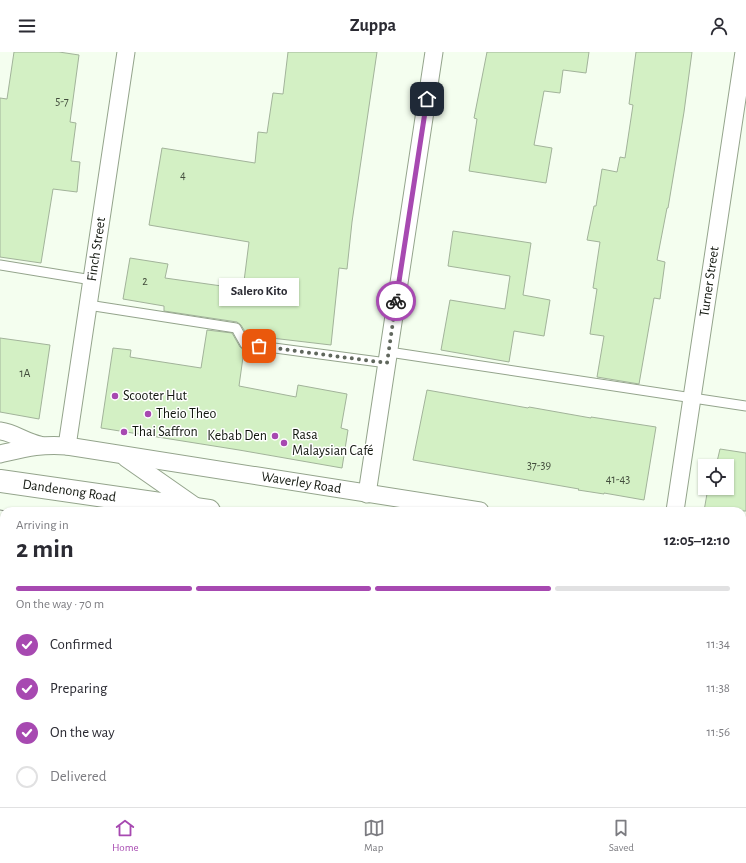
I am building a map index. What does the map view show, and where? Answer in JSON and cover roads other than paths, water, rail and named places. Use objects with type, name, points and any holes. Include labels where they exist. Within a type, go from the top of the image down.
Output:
[{"type":"main road","name":"Dandenong Road","points":[[0,481],[184,507]]},
{"type":"street","name":"Finch Street","points":[[67,446],[126,52]]},
{"type":"street","points":[[367,494],[434,52]]},
{"type":"street","name":"Turner Street","points":[[676,507],[744,52]]},
{"type":"street","points":[[0,431],[13,434],[27,442],[40,445]]},
{"type":"street","name":"Waverley Road","points":[[0,454],[40,445],[67,446],[453,507]]},
{"type":"street","name":"Waverley Road","points":[[123,455],[201,507]]},
{"type":"lane","points":[[0,265],[92,280]]},
{"type":"lane","points":[[88,305],[236,328],[245,344],[388,357],[746,406]]},
{"type":"place","name":"Salero Kito","points":[[259,346]]},
{"type":"place","name":"Scooter Hut","points":[[115,396]]},
{"type":"place","name":"Theio Theo","points":[[148,414]]},
{"type":"place","name":"Thai Saffron","points":[[124,432]]},
{"type":"place","name":"Kebab Den","points":[[275,436]]},
{"type":"place","name":"Rasa Malaysian Café","points":[[284,443]]}]
